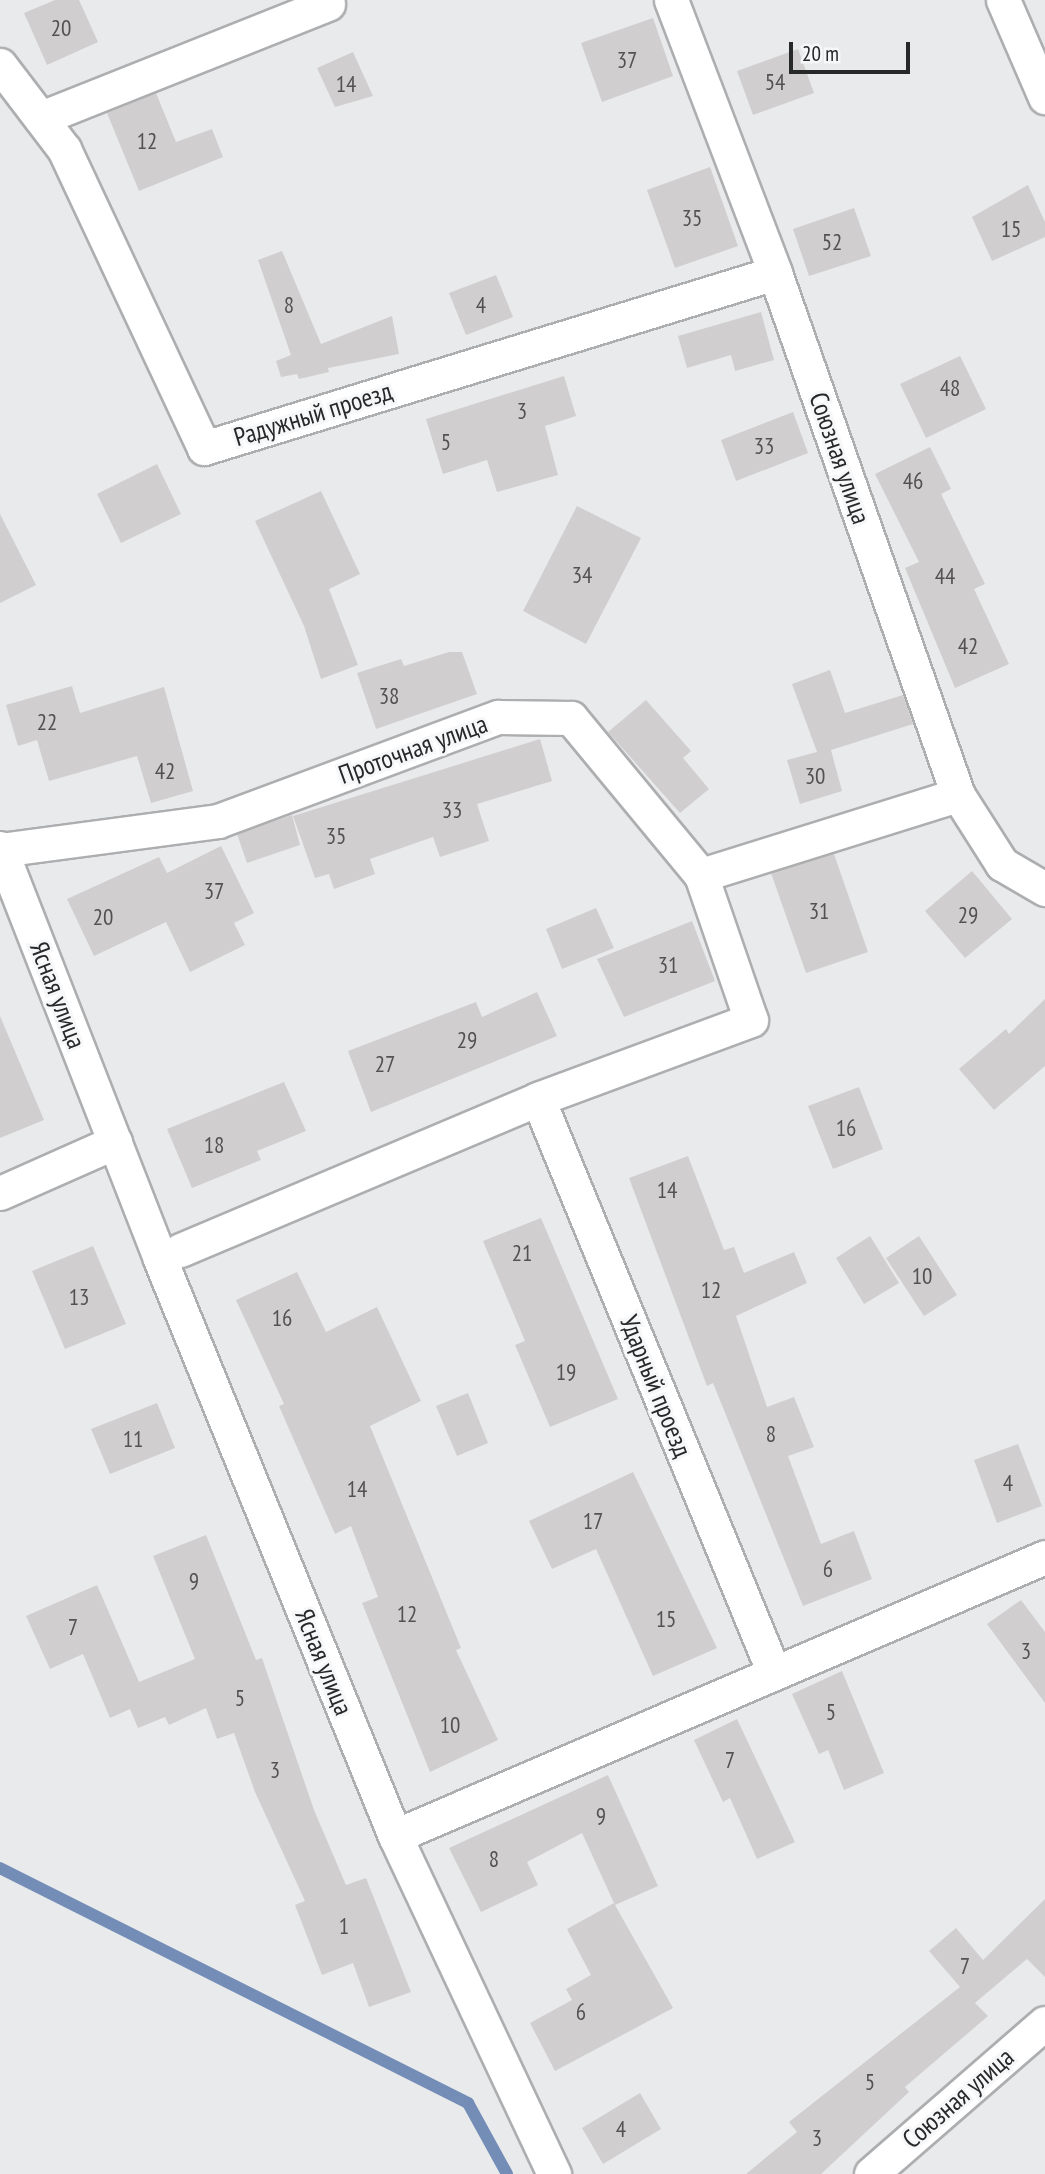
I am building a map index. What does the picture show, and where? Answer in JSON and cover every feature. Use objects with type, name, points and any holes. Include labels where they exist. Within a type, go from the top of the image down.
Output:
[{"type":"street","name":"Союзная улица","points":[[671,0],[775,272],[958,794],[1002,864],[1045,890]]},
{"type":"street","points":[[1003,0],[1045,97]]},
{"type":"street","points":[[41,118],[328,4]]},
{"type":"street","name":"Радужный проезд","points":[[0,65],[64,149],[204,448],[775,272]]},
{"type":"street","name":"Проточная улица","points":[[1,849],[218,821],[498,717],[571,718],[701,875]]},
{"type":"street","points":[[181,1250],[538,1099],[751,1020],[701,875],[958,794]]},
{"type":"street","name":"Ясная улица","points":[[1,849],[115,1142],[395,1836],[554,2174]]},
{"type":"street","name":"Ударный проезд","points":[[538,1099],[775,1673]]},
{"type":"street","points":[[0,1193],[115,1142]]},
{"type":"street","points":[[395,1836],[1045,1557]]},
{"type":"street","name":"Союзная улица","points":[[871,2174],[1045,2023]]},
{"type":"building","points":[[55,0],[79,0],[98,42],[47,65],[24,13]]},
{"type":"building","points":[[653,18],[673,76],[602,102],[581,43]]},
{"type":"building","points":[[798,49],[814,93],[753,115],[737,71]]},
{"type":"building","points":[[353,52],[373,96],[335,107],[317,68]]},
{"type":"building","points":[[156,93],[176,142],[212,129],[223,157],[139,191],[107,113]]},
{"type":"building","points":[[710,167],[738,246],[675,268],[647,190]]},
{"type":"building","points":[[1028,185],[1045,222],[1045,237],[992,261],[972,217]]},
{"type":"building","points":[[854,208],[871,256],[809,276],[793,229]]},
{"type":"building","points":[[282,251],[321,344],[392,316],[399,354],[328,368],[329,372],[299,379],[297,374],[281,377],[276,361],[291,355],[258,260]]},
{"type":"building","points":[[496,275],[513,317],[466,335],[449,293]]},
{"type":"building","points":[[761,312],[774,360],[735,371],[731,355],[687,368],[678,336]]},
{"type":"building","points":[[960,356],[986,409],[926,438],[900,384]]},
{"type":"building","points":[[564,376],[576,416],[545,426],[558,475],[497,492],[487,460],[443,474],[426,419]]},
{"type":"building","points":[[793,412],[808,453],[736,481],[721,440]]},
{"type":"building","points":[[930,447],[951,489],[941,494],[985,584],[974,589],[1009,664],[955,688],[905,568],[919,562],[875,474]]},
{"type":"building","points":[[157,464],[181,514],[121,543],[97,494]]},
{"type":"building","points":[[321,491],[360,574],[329,589],[358,665],[321,679],[304,626],[255,521]]},
{"type":"building","points":[[577,506],[641,538],[586,644],[523,611]]},
{"type":"building","points":[[0,514],[36,585],[0,603]]},
{"type":"building","points":[[449,652],[462,652],[477,694],[376,729],[357,673],[401,659],[404,666]]},
{"type":"building","points":[[830,670],[845,713],[903,695],[913,724],[831,750],[842,791],[800,804],[787,760],[817,752],[792,684]]},
{"type":"building","points":[[72,686],[80,713],[164,687],[193,791],[151,803],[137,756],[49,781],[37,740],[18,746],[6,705]]},
{"type":"building","points":[[646,700],[691,751],[683,758],[709,789],[680,813],[608,732]]},
{"type":"building","points":[[540,739],[552,781],[477,804],[489,841],[440,857],[433,837],[370,859],[375,874],[334,889],[329,874],[315,878],[293,816]]},
{"type":"building","points":[[292,815],[300,845],[247,863],[237,834]]},
{"type":"building","points":[[221,846],[254,913],[234,923],[245,945],[190,972],[166,922],[94,956],[67,899],[159,857],[167,873]]},
{"type":"building","points":[[834,854],[868,952],[806,973],[771,873]]},
{"type":"building","points":[[972,871],[1012,919],[965,958],[925,911]]},
{"type":"building","points":[[596,908],[614,948],[562,969],[546,929]]},
{"type":"building","points":[[692,921],[715,981],[624,1017],[597,959]]},
{"type":"building","points":[[537,992],[557,1036],[371,1112],[348,1051],[476,1002],[482,1017]]},
{"type":"building","points":[[1045,999],[1045,1066],[994,1110],[959,1069],[1006,1029],[1009,1034]]},
{"type":"building","points":[[0,1016],[44,1120],[0,1138]]},
{"type":"building","points":[[284,1082],[306,1131],[257,1151],[261,1160],[192,1188],[167,1129]]},
{"type":"building","points":[[859,1087],[883,1149],[833,1169],[808,1106]]},
{"type":"building","points":[[688,1156],[724,1250],[734,1247],[744,1273],[794,1252],[807,1283],[736,1316],[767,1407],[794,1397],[814,1447],[788,1456],[821,1544],[854,1531],[872,1579],[803,1606],[713,1383],[707,1386],[629,1178]]},
{"type":"building","points":[[541,1218],[618,1399],[550,1427],[515,1345],[525,1341],[483,1241]]},
{"type":"building","points":[[870,1236],[899,1283],[864,1304],[836,1258]]},
{"type":"building","points":[[919,1236],[957,1295],[924,1316],[886,1258]]},
{"type":"building","points":[[93,1246],[126,1324],[65,1349],[32,1271]]},
{"type":"building","points":[[297,1272],[326,1332],[377,1307],[421,1401],[370,1426],[461,1648],[456,1650],[498,1740],[430,1772],[362,1603],[378,1597],[351,1526],[335,1534],[279,1406],[284,1404],[236,1300]]},
{"type":"building","points":[[468,1393],[488,1443],[457,1456],[436,1406]]},
{"type":"building","points":[[157,1403],[175,1448],[110,1474],[91,1429]]},
{"type":"building","points":[[1018,1444],[1042,1506],[997,1523],[974,1460]]},
{"type":"building","points":[[633,1472],[717,1648],[653,1676],[596,1549],[552,1569],[529,1521]]},
{"type":"building","points":[[206,1535],[256,1660],[262,1658],[314,1810],[346,1885],[366,1878],[411,1992],[369,2007],[353,1963],[322,1975],[295,1905],[305,1901],[255,1792],[234,1733],[217,1739],[206,1708],[169,1725],[165,1717],[138,1728],[130,1709],[110,1718],[83,1654],[50,1669],[26,1616],[97,1585],[139,1682],[195,1659],[153,1556]]},
{"type":"building","points":[[1021,1600],[1045,1632],[1045,1703],[987,1624]]},
{"type":"building","points":[[842,1671],[884,1773],[844,1790],[828,1750],[819,1754],[792,1694]]},
{"type":"building","points":[[737,1719],[795,1842],[757,1859],[730,1798],[723,1802],[694,1740]]},
{"type":"building","points":[[608,1775],[658,1886],[615,1905],[673,2008],[555,2071],[530,2023],[572,2000],[566,1989],[591,1975],[567,1929],[614,1903],[582,1833],[527,1862],[538,1885],[481,1912],[449,1848]]},
{"type":"building","points":[[1045,1899],[1045,1977],[1027,1959],[975,2003],[988,2016],[905,2087],[909,2092],[821,2174],[746,2174],[797,2132],[789,2122],[960,1987],[929,1951],[956,1928],[983,1960]]},
{"type":"building","points":[[640,2093],[661,2129],[603,2164],[582,2128]]},
{"type":"waterway","points":[[0,1868],[468,2103],[507,2174]]}]
